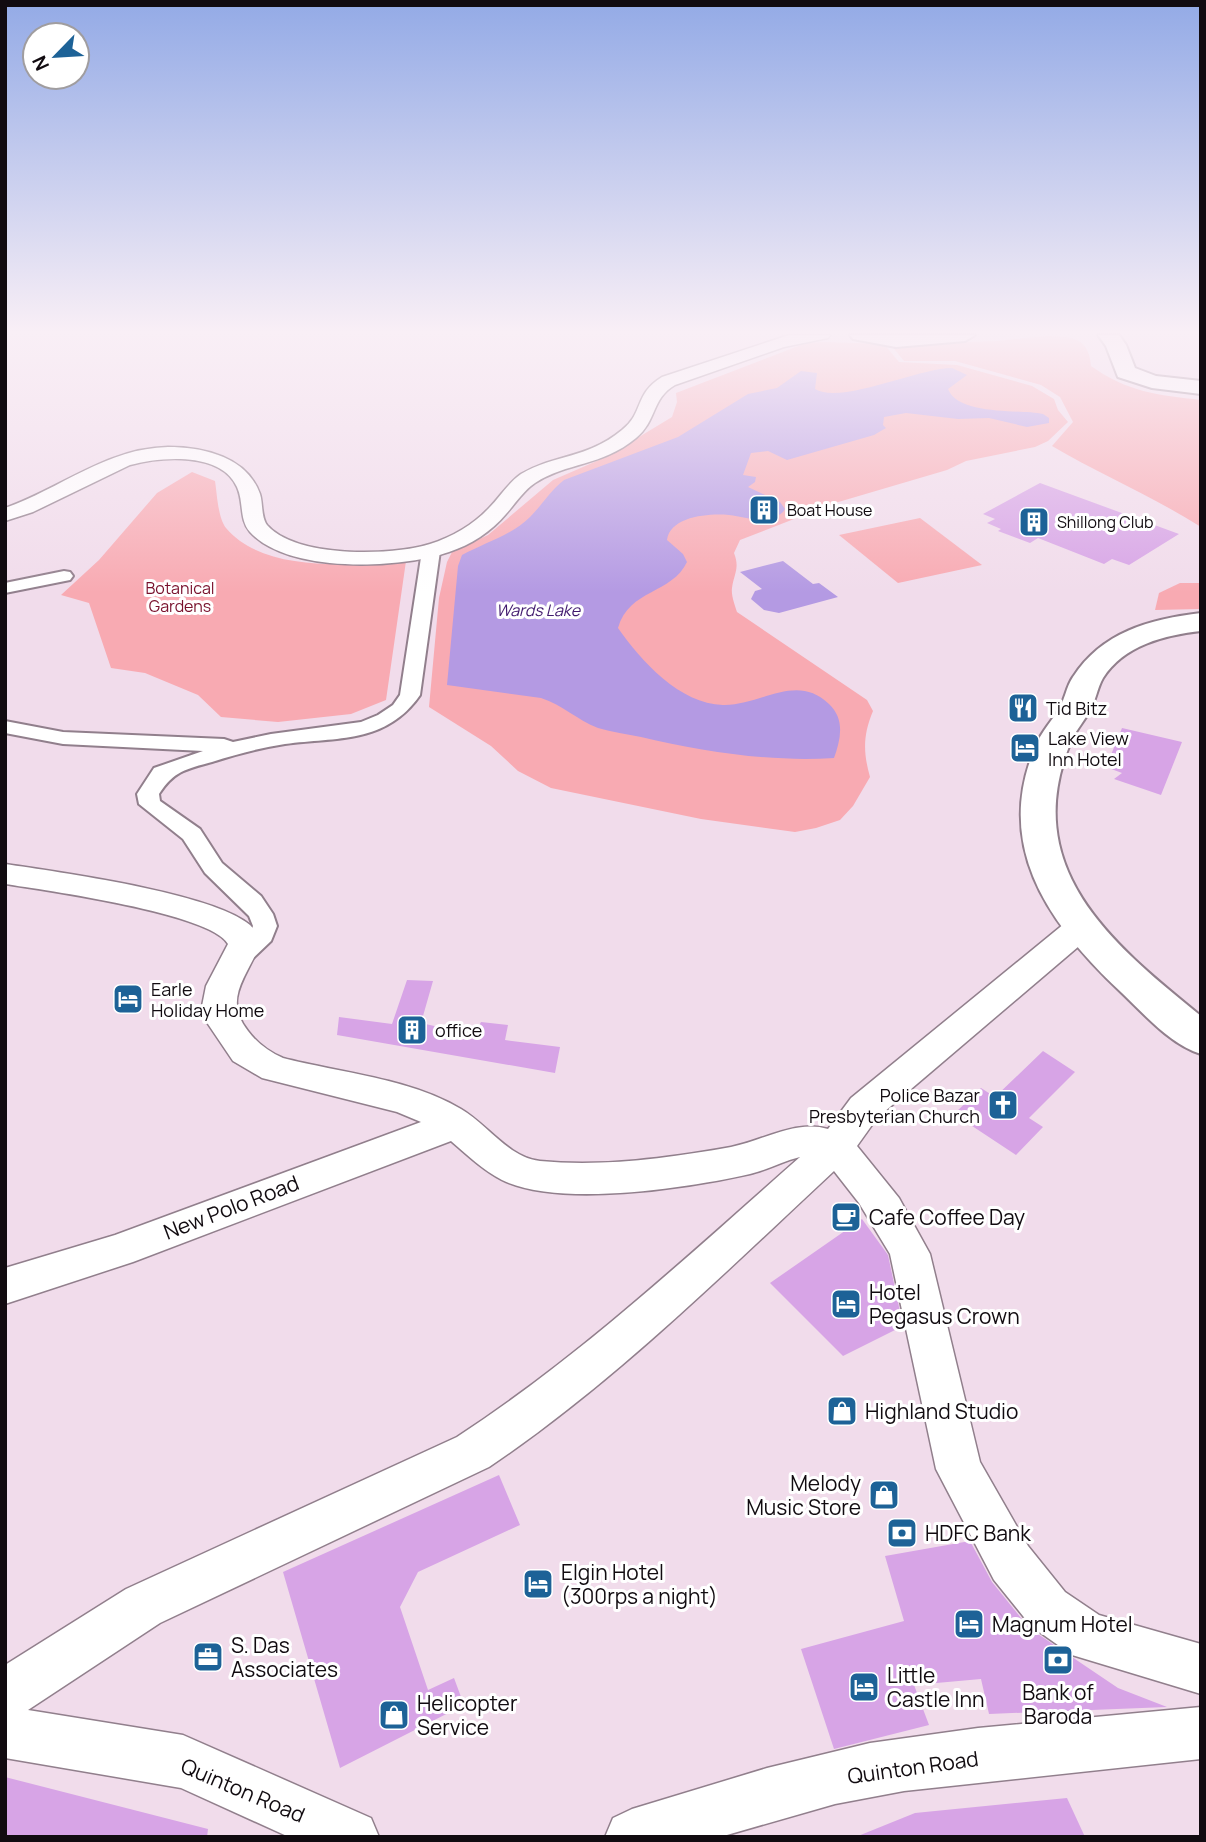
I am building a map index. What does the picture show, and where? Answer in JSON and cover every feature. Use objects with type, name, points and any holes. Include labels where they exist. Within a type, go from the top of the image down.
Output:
[{"type":"main road","points":[[1201,622],[1155,629],[1134,638],[1111,652],[1087,679],[1077,706],[1055,741],[1042,788],[1038,821],[1040,847],[1056,889],[1081,927],[1201,1040]]},
{"type":"street","points":[[5,515],[31,507],[78,480],[122,460],[141,455],[201,455],[218,461],[242,476],[251,498],[255,525],[266,536],[280,544],[338,556],[396,557],[431,551],[458,540],[481,526],[516,488],[533,476],[587,459],[615,444],[642,421]]},
{"type":"street","points":[[431,551],[410,695],[401,709],[380,722],[358,729],[273,739],[176,766],[162,773],[148,794],[150,804],[192,834],[213,868],[252,902],[261,914],[265,926],[262,935],[240,956],[226,976],[218,1005],[223,1023],[231,1035],[239,1046],[258,1061],[310,1078],[397,1098],[433,1110],[493,1158],[518,1172],[557,1178],[653,1173],[751,1159],[812,1140],[835,1148],[870,1188],[906,1244],[959,1469],[1011,1563],[1048,1609],[1090,1637],[1201,1669]]},
{"type":"street","points":[[5,588],[64,576]]},
{"type":"street","points":[[5,727],[63,738],[244,746]]},
{"type":"street","points":[[5,874],[130,897],[209,918],[240,934],[244,944],[240,956]]},
{"type":"street","points":[[5,1695],[143,1606],[472,1452],[509,1428],[632,1332],[835,1148],[864,1108],[1081,927]]},
{"type":"street","name":"New Polo Road","points":[[5,1286],[68,1269],[398,1143],[455,1125]]},
{"type":"street","name":"Quinton Road","points":[[5,1732],[183,1762],[352,1837]]},
{"type":"street","name":"Quinton Road","points":[[632,1837],[817,1782],[903,1764],[1201,1733]]},
{"type":"green space","points":[[665,421],[1068,422],[1048,441],[1035,447],[966,461],[947,470],[835,503],[740,540],[734,553],[737,567],[732,591],[737,612],[867,700],[873,711],[865,744],[870,777],[853,806],[840,820],[795,832],[701,819],[551,788],[518,771],[491,746],[429,707],[439,598],[452,552],[488,535],[553,480],[606,457]]},
{"type":"green space","points":[[1201,421],[1201,527],[1052,446],[1073,422]]},
{"type":"green space","name":"Botanical Gardens","points":[[192,472],[215,481],[223,524],[243,543],[263,553],[310,563],[406,561],[386,700],[351,714],[278,722],[221,717],[198,695],[145,673],[111,668],[89,603],[61,595],[99,560],[157,493]]},
{"type":"green space","points":[[920,518],[982,565],[898,583],[839,535]]},
{"type":"green space","points":[[1180,583],[1201,583],[1201,609],[1155,610],[1159,593]]},
{"type":"water","name":"Wards Lake","points":[[704,421],[884,421],[886,428],[874,435],[787,460],[768,451],[751,453],[743,475],[756,477],[755,482],[748,487],[780,502],[785,509],[783,512],[764,520],[729,515],[702,516],[675,526],[667,540],[683,554],[687,562],[671,580],[631,606],[618,628],[638,654],[663,678],[677,689],[707,703],[737,704],[791,691],[817,695],[829,704],[838,716],[840,737],[834,758],[786,759],[689,747],[598,728],[541,698],[447,685],[458,566],[462,555],[523,523],[564,480],[678,437]]},
{"type":"water","name":"Wards Lake","points":[[1001,421],[1049,421],[1027,427]]},
{"type":"water","points":[[783,561],[813,584],[819,583],[838,597],[779,613],[764,610],[751,599],[755,591],[762,589],[740,572]]},
{"type":"building","name":"Shillong Club","points":[[1040,483],[1179,534],[1129,565],[1112,559],[1104,564],[1038,538],[1030,543],[998,531],[1001,529],[987,523],[995,519],[983,514]]},
{"type":"building","points":[[1122,728],[1182,742],[1161,795],[1114,779],[1122,773],[1106,767]]},
{"type":"building","name":"office","points":[[407,980],[433,981],[421,1023],[474,1035],[481,1022],[508,1025],[505,1040],[560,1047],[555,1073],[337,1035],[339,1017],[392,1024]]},
{"type":"building","name":"Police Bazar Presbyterian Church","points":[[1043,1051],[1075,1072],[1029,1118],[1043,1127],[1016,1155],[954,1114],[981,1088],[995,1097]]},
{"type":"building","name":"Hotel Pegasus Crown","points":[[862,1219],[888,1255],[903,1326],[843,1356],[770,1283]]},
{"type":"building","points":[[499,1475],[520,1525],[418,1572],[400,1607],[428,1690],[454,1678],[464,1705],[340,1768],[283,1572]]},
{"type":"building","name":"Magnum Hotel","points":[[970,1541],[992,1582],[1029,1628],[1118,1688],[1167,1707],[989,1714],[981,1679],[914,1685],[929,1725],[834,1749],[801,1649],[904,1621],[885,1556]]},
{"type":"building","points":[[5,1777],[208,1829],[207,1837],[5,1837]]},
{"type":"building","points":[[1067,1798],[1085,1837],[858,1836],[915,1813]]},
{"type":"place","name":"Boat House","points":[[764,510]]},
{"type":"place","name":"Shillong Club","points":[[1034,522]]},
{"type":"place","name":"Tid Bitz","points":[[1023,708]]},
{"type":"place","name":"Lake View Inn Hotel","points":[[1025,748]]},
{"type":"place","name":"Earle Holiday Home","points":[[128,999]]},
{"type":"place","name":"office","points":[[412,1030]]},
{"type":"place","name":"Police Bazar Presbyterian Church","points":[[1003,1105]]},
{"type":"place","name":"Cafe Coffee Day","points":[[846,1217]]},
{"type":"place","name":"Hotel Pegasus Crown","points":[[846,1304]]},
{"type":"place","name":"Highland Studio","points":[[842,1411]]},
{"type":"place","name":"Melody Music Store","points":[[884,1495]]},
{"type":"place","name":"HDFC Bank","points":[[902,1533]]},
{"type":"place","name":"Elgin Hotel (300rps a night)","points":[[538,1584]]},
{"type":"place","name":"Magnum Hotel","points":[[969,1624]]},
{"type":"place","name":"S. Das Associates","points":[[208,1657]]},
{"type":"place","name":"Bank of Baroda","points":[[1058,1660]]},
{"type":"place","name":"Little Castle Inn","points":[[864,1687]]},
{"type":"place","name":"Helicopter Service","points":[[394,1715]]}]
